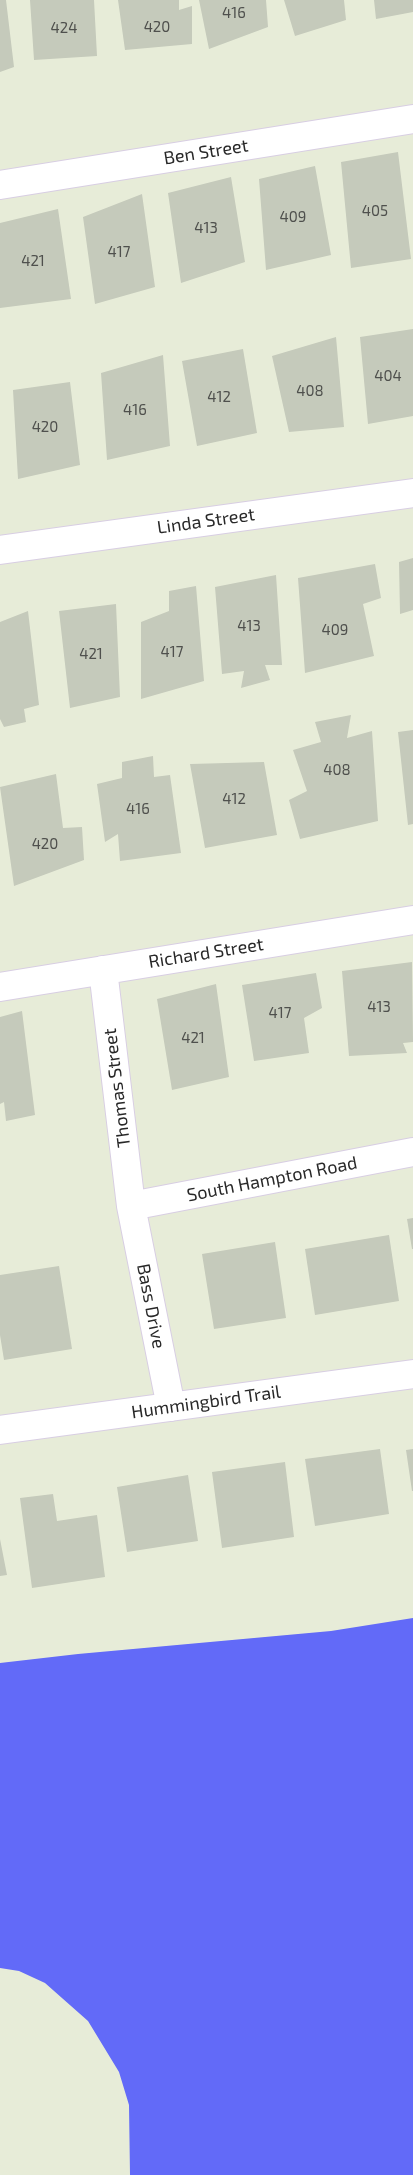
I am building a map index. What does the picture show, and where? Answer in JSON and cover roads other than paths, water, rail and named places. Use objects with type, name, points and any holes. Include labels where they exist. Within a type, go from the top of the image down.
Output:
[{"type":"street","name":"Ben Street","points":[[0,185],[413,119]]},
{"type":"street","name":"Linda Street","points":[[0,550],[413,493]]},
{"type":"street","name":"Richard Street","points":[[0,987],[413,920]]},
{"type":"street","name":"Thomas Street","points":[[103,970],[131,1206]]},
{"type":"street","name":"South Hampton Road","points":[[131,1206],[413,1152]]},
{"type":"street","name":"Bass Drive","points":[[131,1206],[171,1407]]},
{"type":"street","name":"Hummingbird Trail","points":[[0,1430],[413,1374]]}]
